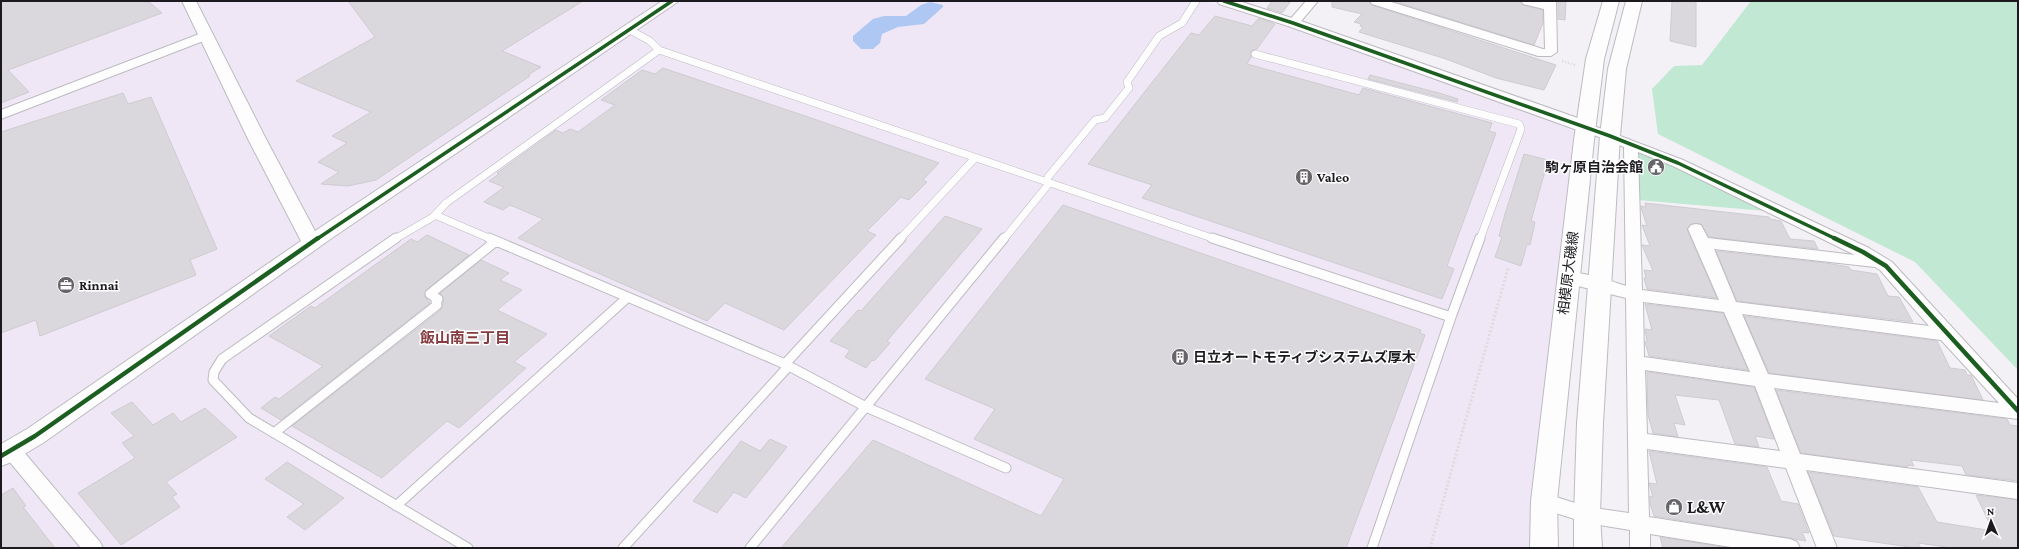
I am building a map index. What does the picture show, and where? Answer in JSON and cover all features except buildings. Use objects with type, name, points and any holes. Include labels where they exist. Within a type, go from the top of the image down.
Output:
[{"type":"main road","name":"相模原大磯線","points":[[1544,548],[1544,501],[1586,126],[1593,70],[1611,1]]},
{"type":"main road","points":[[1588,548],[1587,515],[1590,423],[1610,136],[1617,69],[1634,1]]},
{"type":"street","points":[[189,1],[257,139],[311,242]]},
{"type":"street","points":[[93,548],[6,453],[42,431],[311,242],[672,1]]},
{"type":"street","points":[[1224,1],[1293,23],[1586,126],[1678,163],[1863,252],[1886,266],[1946,334],[2018,411]]},
{"type":"street","points":[[1293,23],[1312,1]]},
{"type":"street","points":[[1376,1],[1542,53],[1551,52],[1550,4],[1527,1]]},
{"type":"street","points":[[1,115],[207,35]]},
{"type":"street","points":[[1631,144],[1636,295],[1640,548]]},
{"type":"street","points":[[1827,548],[1762,380],[1732,307],[1699,236],[1866,261],[1886,266]]},
{"type":"street","points":[[1568,278],[1599,284],[1636,295],[1946,334]]},
{"type":"street","points":[[1636,362],[1762,380],[2018,411]]},
{"type":"street","points":[[1638,440],[2018,491]]},
{"type":"street","points":[[1544,501],[1587,515],[1790,548]]},
{"type":"lane","points":[[750,548],[1047,186],[1049,182],[1048,177],[1095,120],[1105,118],[1129,88],[1127,82],[1159,36],[1182,24],[1196,1]]},
{"type":"lane","points":[[630,30],[650,41],[659,50],[1049,182],[1053,186],[1451,317]]},
{"type":"lane","points":[[468,548],[249,418],[213,380],[214,372],[222,359],[396,238],[435,215],[446,203],[659,50]]},
{"type":"lane","points":[[1255,54],[1519,124],[1521,129],[1451,317],[1372,548]]},
{"type":"lane","points":[[623,548],[786,369],[786,364],[975,158]]},
{"type":"lane","points":[[435,215],[786,364],[866,406],[1006,468]]},
{"type":"lane","points":[[274,433],[437,305],[436,301],[438,299],[430,294],[496,241]]},
{"type":"lane","points":[[396,506],[628,297]]},
{"type":"path","points":[[1551,52],[1552,57],[1593,70]]},
{"type":"path","points":[[1430,548],[1508,268]]},
{"type":"shaded area","points":[[1,1],[1204,1],[1291,28],[1577,129],[1547,548],[1,548]]},
{"type":"green space","points":[[1751,1],[2018,1],[2018,370],[1915,262],[1658,134],[1652,89],[1674,66],[1702,65]]},
{"type":"green space","points":[[1636,153],[1645,154],[1765,211],[1638,200]]},
{"type":"water","points":[[930,2],[943,5],[943,7],[924,24],[898,27],[882,34],[880,43],[873,49],[861,49],[853,41],[853,36],[873,19],[884,16],[906,16],[921,5]]},
{"type":"cycle path","points":[[1,456],[35,436],[325,233],[672,1]]},
{"type":"cycle path","points":[[1224,1],[1293,23],[1610,136],[1678,163],[1863,252],[1886,266],[1946,334],[2018,411]]},
{"type":"place","name":"駒ヶ原自治会館","points":[[1656,167]]},
{"type":"place","name":"Valeo","points":[[1304,177]]},
{"type":"place","name":"Rinnai","points":[[66,285]]},
{"type":"place","name":"日立オートモティブシステムズ厚木","points":[[1180,357]]},
{"type":"place","name":"L&W","points":[[1674,507]]},
{"type":"district","name":"飯山南三丁目","points":[[465,338]]}]
